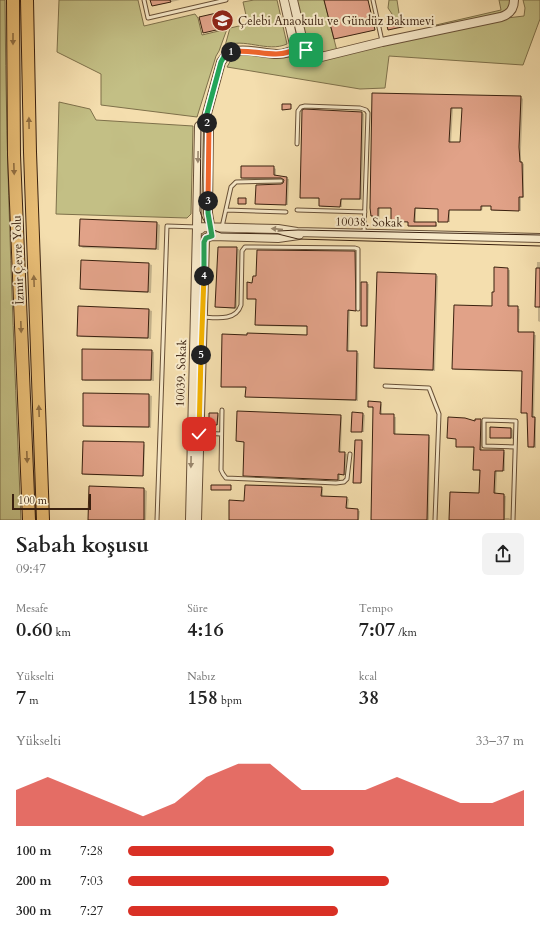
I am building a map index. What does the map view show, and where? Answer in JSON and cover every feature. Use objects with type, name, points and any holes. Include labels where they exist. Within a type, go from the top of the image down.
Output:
[{"type":"highway","name":"İzmir Çevre Yolu","points":[[13,0],[14,155],[29,520]]},
{"type":"highway","name":"İzmir Çevre Yolu","points":[[27,0],[30,159],[44,520]]},
{"type":"street","points":[[284,0],[295,50],[305,59],[316,59],[382,42],[501,17],[511,12],[514,0]]},
{"type":"street","points":[[293,0],[304,46],[312,55],[325,56]]},
{"type":"street","points":[[295,50],[304,46]]},
{"type":"street","name":"10039. Sokak","points":[[190,520],[199,126],[205,121],[221,62],[225,55],[232,52],[242,51],[277,54],[295,50]]},
{"type":"street","points":[[205,121],[209,126],[208,213],[212,236]]},
{"type":"street","points":[[197,227],[212,236]]},
{"type":"street","name":"10038. Sokak","points":[[197,227],[278,229],[297,232],[539,239]]},
{"type":"street","name":"10038. Sokak","points":[[212,236],[278,238],[297,235],[539,239]]},
{"type":"street","name":"10039. Sokak","points":[[197,520],[204,242],[206,238],[212,236]]},
{"type":"lane","points":[[144,0],[148,18],[226,0]]},
{"type":"lane","points":[[206,0],[208,4]]},
{"type":"lane","points":[[373,0],[382,42]]},
{"type":"lane","points":[[297,144],[298,111],[305,106],[360,108],[366,110],[368,113],[364,234]]},
{"type":"lane","points":[[222,227],[231,187],[236,182],[281,181]]},
{"type":"lane","points":[[226,210],[286,212]]},
{"type":"lane","points":[[297,210],[365,212]]},
{"type":"lane","points":[[157,520],[167,226],[197,227]]},
{"type":"lane","points":[[202,317],[226,317],[236,314],[239,310],[241,305],[242,251],[245,246],[358,249],[358,309]]},
{"type":"lane","points":[[385,386],[429,388],[439,414],[435,520]]},
{"type":"lane","points":[[222,410],[221,470],[226,478],[336,483],[344,482],[347,479],[350,454]]},
{"type":"lane","points":[[513,520],[516,421],[484,420],[484,446],[515,447]]},
{"type":"lane","points":[[199,434],[221,434]]},
{"type":"shaded area","points":[[0,0],[5,0],[13,325],[21,520],[0,520]]},
{"type":"shaded area","points":[[59,0],[138,0],[144,26],[195,14],[198,18],[202,35],[227,29],[216,56],[197,117],[101,105],[101,74],[57,52]]},
{"type":"shaded area","points":[[254,0],[277,0],[287,44],[272,47],[240,43],[225,46],[230,28],[248,24],[243,2]]},
{"type":"shaded area","points":[[296,0],[324,0],[337,51],[321,54],[308,49]]},
{"type":"shaded area","points":[[389,0],[397,0],[400,20],[396,20],[388,8]]},
{"type":"shaded area","points":[[499,0],[510,0],[510,4],[503,12],[437,28],[436,25],[501,10]]},
{"type":"shaded area","points":[[523,0],[540,0],[540,19],[523,65],[389,56],[385,88],[360,89],[227,67],[232,55],[238,54],[279,58],[295,56],[312,62],[507,18],[524,16],[525,8]]},
{"type":"shaded area","points":[[59,102],[90,109],[96,120],[193,126],[191,214],[187,218],[56,214]]},
{"type":"building","points":[[150,0],[170,0],[171,2],[152,6]]},
{"type":"building","points":[[324,0],[368,0],[375,30],[334,39]]},
{"type":"building","points":[[221,12],[225,28],[203,33],[199,17]]},
{"type":"building","points":[[415,20],[416,24],[388,30],[387,26]]},
{"type":"building","points":[[372,93],[521,96],[519,147],[520,162],[522,162],[523,197],[519,197],[519,211],[491,210],[491,206],[481,206],[481,210],[449,210],[448,222],[438,222],[438,209],[415,208],[414,222],[436,222],[436,226],[408,226],[408,222],[391,221],[391,208],[378,208],[378,223],[373,223],[373,216],[371,216]],"holes":[[[451,108],[462,108],[460,142],[449,142]]]},
{"type":"building","points":[[282,104],[291,104],[291,109],[282,110]]},
{"type":"building","points":[[302,110],[362,112],[360,199],[341,199],[340,207],[319,206],[319,198],[300,198]]},
{"type":"building","points":[[241,166],[274,166],[274,175],[287,177],[286,205],[255,204],[256,185],[281,184],[284,180],[281,178],[241,178]]},
{"type":"building","points":[[238,198],[246,198],[246,204],[238,204]]},
{"type":"building","points":[[80,219],[157,222],[156,249],[79,246]]},
{"type":"building","points":[[218,247],[237,247],[235,308],[215,307]]},
{"type":"building","points":[[257,250],[355,251],[356,311],[348,310],[347,351],[357,351],[356,400],[245,397],[246,387],[221,387],[222,334],[247,335],[247,333],[307,335],[307,326],[255,325],[256,299],[247,299],[247,282],[252,283],[253,276],[256,276]]},
{"type":"building","points":[[81,260],[149,263],[148,292],[80,289]]},
{"type":"building","points":[[494,267],[508,268],[508,306],[518,306],[518,332],[534,332],[532,417],[535,417],[534,447],[528,447],[527,413],[521,413],[522,371],[452,369],[454,305],[492,306],[492,292],[494,292]]},
{"type":"building","points":[[536,268],[540,268],[540,307],[535,307]]},
{"type":"building","points":[[377,272],[436,274],[433,370],[374,368]]},
{"type":"building","points":[[361,282],[367,282],[367,326],[361,326]]},
{"type":"building","points":[[78,306],[149,309],[148,338],[77,336]]},
{"type":"building","points":[[82,349],[152,350],[151,380],[82,380]]},
{"type":"building","points":[[83,393],[149,394],[149,427],[83,426]]},
{"type":"building","points":[[368,401],[381,402],[380,414],[394,414],[394,434],[429,435],[427,520],[371,520],[373,407],[368,407]]},
{"type":"building","points":[[237,411],[341,415],[339,452],[345,452],[344,475],[338,474],[338,480],[243,476],[244,442],[236,441]]},
{"type":"building","points":[[352,412],[363,413],[362,432],[351,432]]},
{"type":"building","points":[[209,413],[218,413],[217,425],[209,424]]},
{"type":"building","points":[[448,417],[465,418],[475,421],[475,419],[481,419],[480,450],[504,450],[503,471],[495,471],[494,493],[504,494],[504,520],[449,520],[450,492],[479,493],[480,470],[473,470],[474,447],[456,447],[456,439],[447,438]]},
{"type":"building","points":[[490,427],[511,428],[511,438],[490,438]]},
{"type":"building","points":[[355,440],[362,440],[361,483],[353,483]]},
{"type":"building","points":[[83,441],[144,442],[143,476],[82,474]]},
{"type":"building","points":[[211,485],[231,485],[231,490],[211,490]]},
{"type":"building","points":[[245,485],[322,487],[321,496],[347,497],[346,508],[358,509],[358,520],[229,520],[229,500],[244,501]]},
{"type":"building","points":[[89,486],[144,488],[144,520],[88,520]]},
{"type":"tram line","points":[[201,127],[200,211],[203,219],[208,225],[221,233],[278,234],[298,239],[540,246]]},
{"type":"tram line","points":[[208,128],[206,213],[211,223]]},
{"type":"tram line","points":[[278,231],[298,230],[540,235]]},
{"type":"place","name":"Çelebi Anaokulu ve Gündüz Bakımevi","points":[[223,21]]},
{"type":"route","points":[[199,434],[204,242],[206,238],[212,236],[208,213],[209,126],[205,121],[221,62],[225,55],[232,52],[242,51],[277,54],[287,53],[304,46],[306,50]]}]
